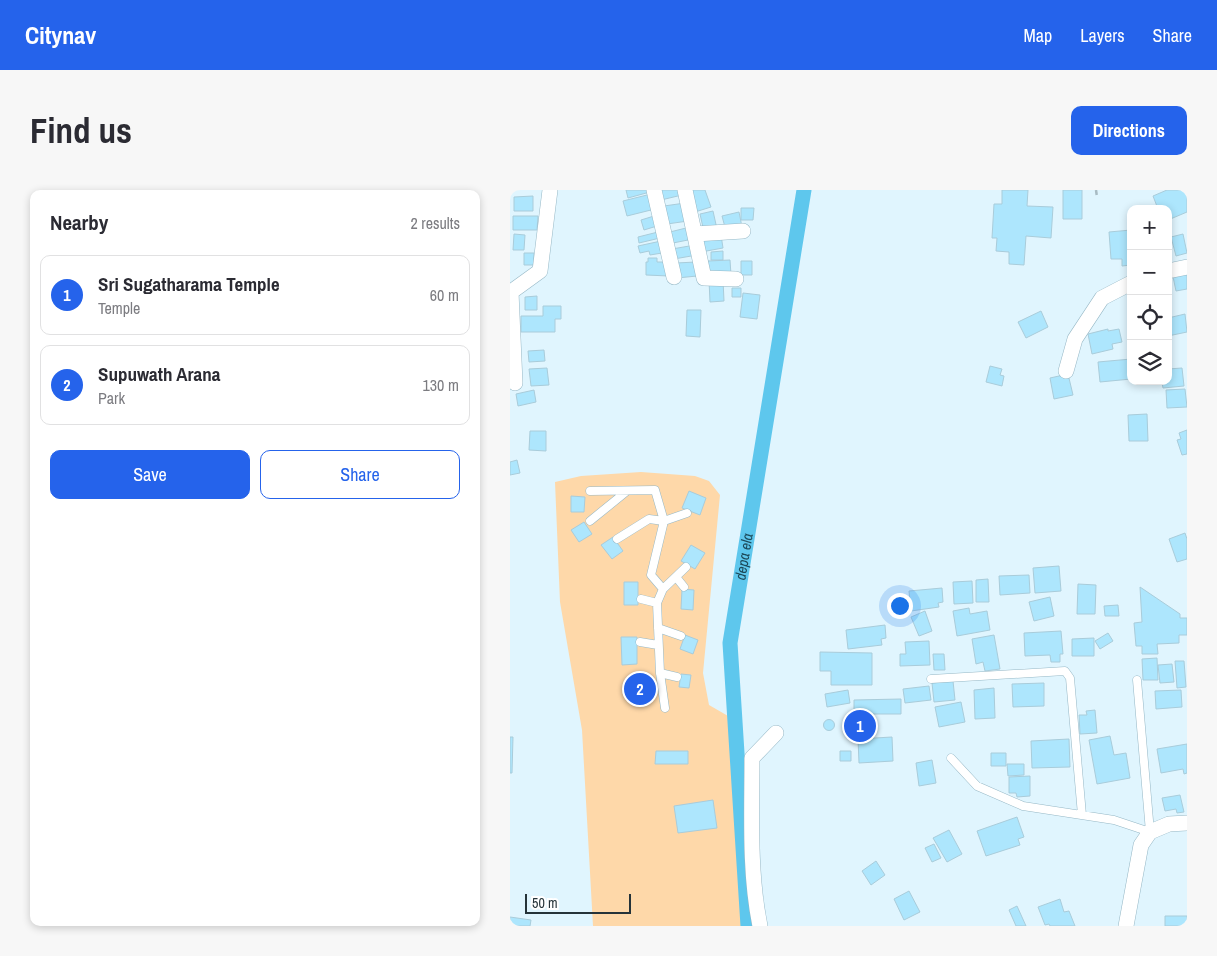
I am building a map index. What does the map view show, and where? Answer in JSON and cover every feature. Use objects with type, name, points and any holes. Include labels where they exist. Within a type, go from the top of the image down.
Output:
[{"type":"street","points":[[515,382],[511,292],[540,271],[550,190]]},
{"type":"street","points":[[654,190],[674,277]]},
{"type":"street","points":[[685,190],[704,278],[736,279]]},
{"type":"street","points":[[695,234],[743,231]]},
{"type":"street","points":[[1172,269],[1187,267]]},
{"type":"street","points":[[1066,371],[1075,339],[1102,298],[1127,286]]},
{"type":"street","points":[[760,926],[757,913],[753,848],[752,758],[776,733]]},
{"type":"street","points":[[1126,926],[1141,844],[1150,832],[1170,824],[1187,823]]},
{"type":"lane","points":[[590,491],[654,490],[664,522],[651,575],[663,588]]},
{"type":"lane","points":[[590,521],[627,491]]},
{"type":"lane","points":[[617,539],[649,519],[664,522],[687,513]]},
{"type":"lane","points":[[665,708],[660,673],[657,603],[663,588],[686,566]]},
{"type":"lane","points":[[676,577],[684,587]]},
{"type":"lane","points":[[641,599],[657,603]]},
{"type":"lane","points":[[658,628],[681,636]]},
{"type":"lane","points":[[640,642],[658,645]]},
{"type":"lane","points":[[931,679],[1065,671],[1070,678],[1082,815]]},
{"type":"lane","points":[[660,673],[677,677]]},
{"type":"lane","points":[[950,758],[977,786],[1023,806],[1114,820],[1150,832],[1137,680]]},
{"type":"path","points":[[1096,190],[1097,197]]},
{"type":"shaded area","points":[[641,472],[695,476],[709,481],[720,495],[703,673],[709,705],[735,720],[748,926],[593,926],[582,730],[560,602],[555,482],[581,476]]},
{"type":"building","points":[[626,190],[649,190],[650,192],[628,198]]},
{"type":"building","points":[[659,190],[680,190],[682,195],[661,200]]},
{"type":"building","points":[[705,190],[711,207],[695,212],[688,192]]},
{"type":"building","points":[[1002,190],[1028,190],[1027,206],[1053,207],[1051,238],[1026,236],[1024,265],[1009,264],[1009,252],[996,251],[997,238],[992,238],[994,204],[1002,204]]},
{"type":"building","points":[[1063,190],[1082,190],[1082,219],[1063,219]]},
{"type":"building","points":[[1167,190],[1187,190],[1187,212],[1172,218],[1172,205],[1156,205],[1153,196]]},
{"type":"building","points":[[651,194],[655,209],[627,216],[623,201]]},
{"type":"building","points":[[533,196],[533,211],[514,211],[514,197]]},
{"type":"building","points":[[685,203],[688,221],[667,224],[664,206]]},
{"type":"building","points":[[741,208],[754,208],[753,220],[741,220]]},
{"type":"building","points":[[713,211],[717,229],[704,232],[700,214]]},
{"type":"building","points":[[739,212],[742,227],[726,231],[722,216]]},
{"type":"building","points":[[513,216],[538,216],[537,230],[513,230]]},
{"type":"building","points":[[654,216],[657,226],[644,230],[641,220]]},
{"type":"building","points":[[690,227],[693,239],[673,243],[670,232]]},
{"type":"building","points":[[1127,230],[1127,265],[1122,266],[1122,259],[1111,259],[1109,232]]},
{"type":"building","points":[[658,232],[660,238],[639,243],[638,237]]},
{"type":"building","points":[[514,234],[525,235],[524,250],[513,250]]},
{"type":"building","points":[[1183,234],[1187,253],[1176,256],[1172,237]]},
{"type":"building","points":[[721,235],[723,248],[701,252],[699,239]]},
{"type":"building","points":[[661,241],[662,253],[650,255],[649,251],[640,253],[638,246]]},
{"type":"building","points":[[695,245],[697,255],[674,259],[672,249]]},
{"type":"building","points":[[723,251],[723,260],[711,260],[711,252]]},
{"type":"building","points":[[524,253],[534,253],[534,265],[524,265]]},
{"type":"building","points":[[648,258],[657,258],[657,262],[669,262],[669,276],[646,275],[646,262],[648,262]]},
{"type":"building","points":[[730,260],[731,275],[709,276],[708,261]]},
{"type":"building","points":[[741,261],[752,261],[752,275],[741,275]]},
{"type":"building","points":[[696,262],[697,276],[677,278],[676,263]]},
{"type":"building","points":[[1187,270],[1187,289],[1176,291],[1172,272]]},
{"type":"building","points":[[709,280],[723,280],[724,301],[710,302]]},
{"type":"building","points":[[732,288],[741,288],[741,297],[732,297]]},
{"type":"building","points":[[743,293],[760,295],[757,319],[740,317]]},
{"type":"building","points":[[537,296],[537,310],[525,310],[525,297]]},
{"type":"building","points":[[543,306],[561,306],[561,319],[555,319],[555,332],[521,332],[521,316],[543,316]]},
{"type":"building","points":[[687,310],[701,310],[700,337],[686,336]]},
{"type":"building","points":[[1041,311],[1048,327],[1026,338],[1018,322]]},
{"type":"building","points":[[1185,314],[1187,332],[1172,335],[1172,317]]},
{"type":"building","points":[[1108,329],[1108,331],[1119,329],[1122,342],[1112,344],[1113,349],[1092,354],[1088,334]]},
{"type":"building","points":[[544,350],[545,361],[529,362],[528,351]]},
{"type":"building","points":[[1127,359],[1127,379],[1100,382],[1098,362]]},
{"type":"building","points":[[990,366],[1002,369],[1000,375],[1004,376],[1002,386],[986,382]]},
{"type":"building","points":[[547,368],[549,385],[531,386],[529,369]]},
{"type":"building","points":[[1182,368],[1184,386],[1163,388],[1162,385],[1172,385],[1172,369]]},
{"type":"building","points":[[1068,374],[1073,395],[1054,399],[1050,378]]},
{"type":"building","points":[[1185,389],[1187,407],[1167,408],[1166,390]]},
{"type":"building","points":[[534,390],[536,402],[518,406],[516,394]]},
{"type":"building","points":[[1147,414],[1148,441],[1129,441],[1128,415]]},
{"type":"building","points":[[1187,430],[1187,454],[1182,455],[1177,440],[1181,439],[1179,433]]},
{"type":"building","points":[[530,431],[546,431],[546,451],[529,450]]},
{"type":"building","points":[[517,460],[520,473],[510,475],[510,462]]},
{"type":"building","points":[[689,491],[706,498],[700,515],[682,508]]},
{"type":"building","points":[[571,496],[585,497],[584,512],[571,512]]},
{"type":"building","points":[[584,522],[592,534],[579,542],[571,530]]},
{"type":"building","points":[[1185,533],[1187,539],[1187,559],[1177,562],[1169,539]]},
{"type":"building","points":[[613,537],[623,551],[612,559],[601,545]]},
{"type":"building","points":[[691,545],[705,553],[695,569],[681,561]]},
{"type":"building","points":[[1059,566],[1061,591],[1035,593],[1033,568]]},
{"type":"building","points":[[1029,575],[1030,593],[1000,595],[999,576]]},
{"type":"building","points":[[988,579],[989,602],[976,602],[976,580]]},
{"type":"building","points":[[972,581],[973,603],[954,604],[953,582]]},
{"type":"building","points":[[624,582],[638,582],[638,605],[624,605]]},
{"type":"building","points":[[1078,584],[1096,585],[1095,614],[1077,614]]},
{"type":"building","points":[[1140,587],[1180,614],[1180,618],[1187,618],[1187,635],[1179,635],[1179,643],[1157,644],[1158,654],[1142,654],[1142,646],[1136,646],[1134,623],[1142,622]]},
{"type":"building","points":[[942,588],[943,602],[938,603],[939,607],[911,611],[909,591]]},
{"type":"building","points":[[682,589],[694,590],[693,610],[681,609]]},
{"type":"building","points":[[1050,597],[1054,616],[1034,621],[1029,602]]},
{"type":"building","points":[[1118,605],[1119,616],[1105,616],[1104,606]]},
{"type":"building","points":[[969,608],[970,614],[987,611],[990,630],[957,636],[953,611]]},
{"type":"building","points":[[925,611],[932,631],[919,636],[911,617]]},
{"type":"building","points":[[885,625],[886,638],[881,639],[882,645],[848,649],[846,630]]},
{"type":"building","points":[[1061,631],[1063,654],[1060,654],[1060,662],[1051,662],[1050,655],[1025,656],[1024,633]]},
{"type":"building","points":[[1108,633],[1113,641],[1100,649],[1095,641]]},
{"type":"building","points":[[685,635],[698,640],[693,654],[680,649]]},
{"type":"building","points":[[994,635],[1000,669],[985,671],[983,662],[976,664],[972,639]]},
{"type":"building","points":[[621,637],[637,637],[637,664],[622,665]]},
{"type":"building","points":[[1094,638],[1094,656],[1072,656],[1072,639]]},
{"type":"building","points":[[929,641],[930,665],[900,666],[900,654],[906,654],[905,642]]},
{"type":"building","points":[[820,652],[872,653],[872,685],[831,685],[831,671],[820,671]]},
{"type":"building","points":[[933,654],[944,654],[945,670],[934,670]]},
{"type":"building","points":[[1157,658],[1158,680],[1143,680],[1142,659]]},
{"type":"building","points":[[1175,661],[1184,661],[1186,687],[1177,688]]},
{"type":"building","points":[[1172,664],[1174,682],[1160,683],[1158,665]]},
{"type":"building","points":[[681,674],[691,675],[689,688],[679,687]]},
{"type":"building","points":[[953,681],[955,700],[934,702],[932,683]]},
{"type":"building","points":[[1044,683],[1044,706],[1013,707],[1012,684]]},
{"type":"building","points":[[929,686],[931,700],[905,703],[903,689]]},
{"type":"building","points":[[994,688],[995,718],[975,719],[974,690]]},
{"type":"building","points":[[848,690],[850,703],[827,707],[825,694]]},
{"type":"building","points":[[1181,690],[1182,707],[1156,709],[1155,691]]},
{"type":"building","points":[[901,699],[901,714],[854,714],[854,700]]},
{"type":"building","points":[[961,702],[965,722],[939,727],[935,707]]},
{"type":"building","points":[[1095,710],[1097,733],[1080,734],[1079,715],[1087,715],[1086,711]]},
{"type":"building","points":[[827,720],[831,720],[834,725],[833,729],[827,730],[824,727],[824,723]]},
{"type":"building","points":[[1110,736],[1114,755],[1126,753],[1130,778],[1097,784],[1089,740]]},
{"type":"building","points":[[510,737],[513,737],[512,773],[510,773]]},
{"type":"building","points":[[892,737],[893,761],[859,763],[858,739]]},
{"type":"building","points":[[1069,739],[1070,767],[1032,768],[1031,741]]},
{"type":"building","points":[[1187,744],[1187,773],[1184,774],[1183,769],[1161,773],[1157,749]]},
{"type":"building","points":[[656,751],[688,751],[688,764],[655,764]]},
{"type":"building","points":[[840,751],[851,751],[851,761],[840,761]]},
{"type":"building","points":[[991,753],[1006,753],[1006,766],[991,766]]},
{"type":"building","points":[[932,760],[936,783],[919,786],[916,763]]},
{"type":"building","points":[[1007,764],[1024,764],[1024,775],[1008,776]]},
{"type":"building","points":[[1030,776],[1030,796],[1017,797],[1016,793],[1009,793],[1009,777]]},
{"type":"building","points":[[1180,795],[1184,812],[1177,813],[1176,809],[1165,811],[1162,798]]},
{"type":"building","points":[[713,800],[717,828],[678,833],[674,806]]},
{"type":"building","points":[[1017,817],[1024,837],[1018,839],[1020,845],[986,856],[977,831]]},
{"type":"building","points":[[949,830],[962,854],[947,862],[933,838]]},
{"type":"building","points":[[934,844],[941,858],[932,862],[925,848]]},
{"type":"building","points":[[876,861],[885,875],[871,885],[862,871]]},
{"type":"building","points":[[909,891],[920,912],[904,920],[894,899]]},
{"type":"building","points":[[1060,899],[1064,912],[1069,911],[1075,926],[1045,925],[1038,907]]},
{"type":"building","points":[[1017,906],[1026,926],[1016,926],[1009,910]]},
{"type":"building","points":[[1165,916],[1187,916],[1187,926],[1165,926]]},
{"type":"building","points":[[510,917],[531,920],[530,926],[510,926]]},
{"type":"waterway","name":"depa ela","points":[[748,926],[730,643],[804,190]]},
{"type":"place","name":"Supuwath Arana","points":[[640,689]]},
{"type":"place","name":"Sri Sugatharama Temple","points":[[860,726]]}]
